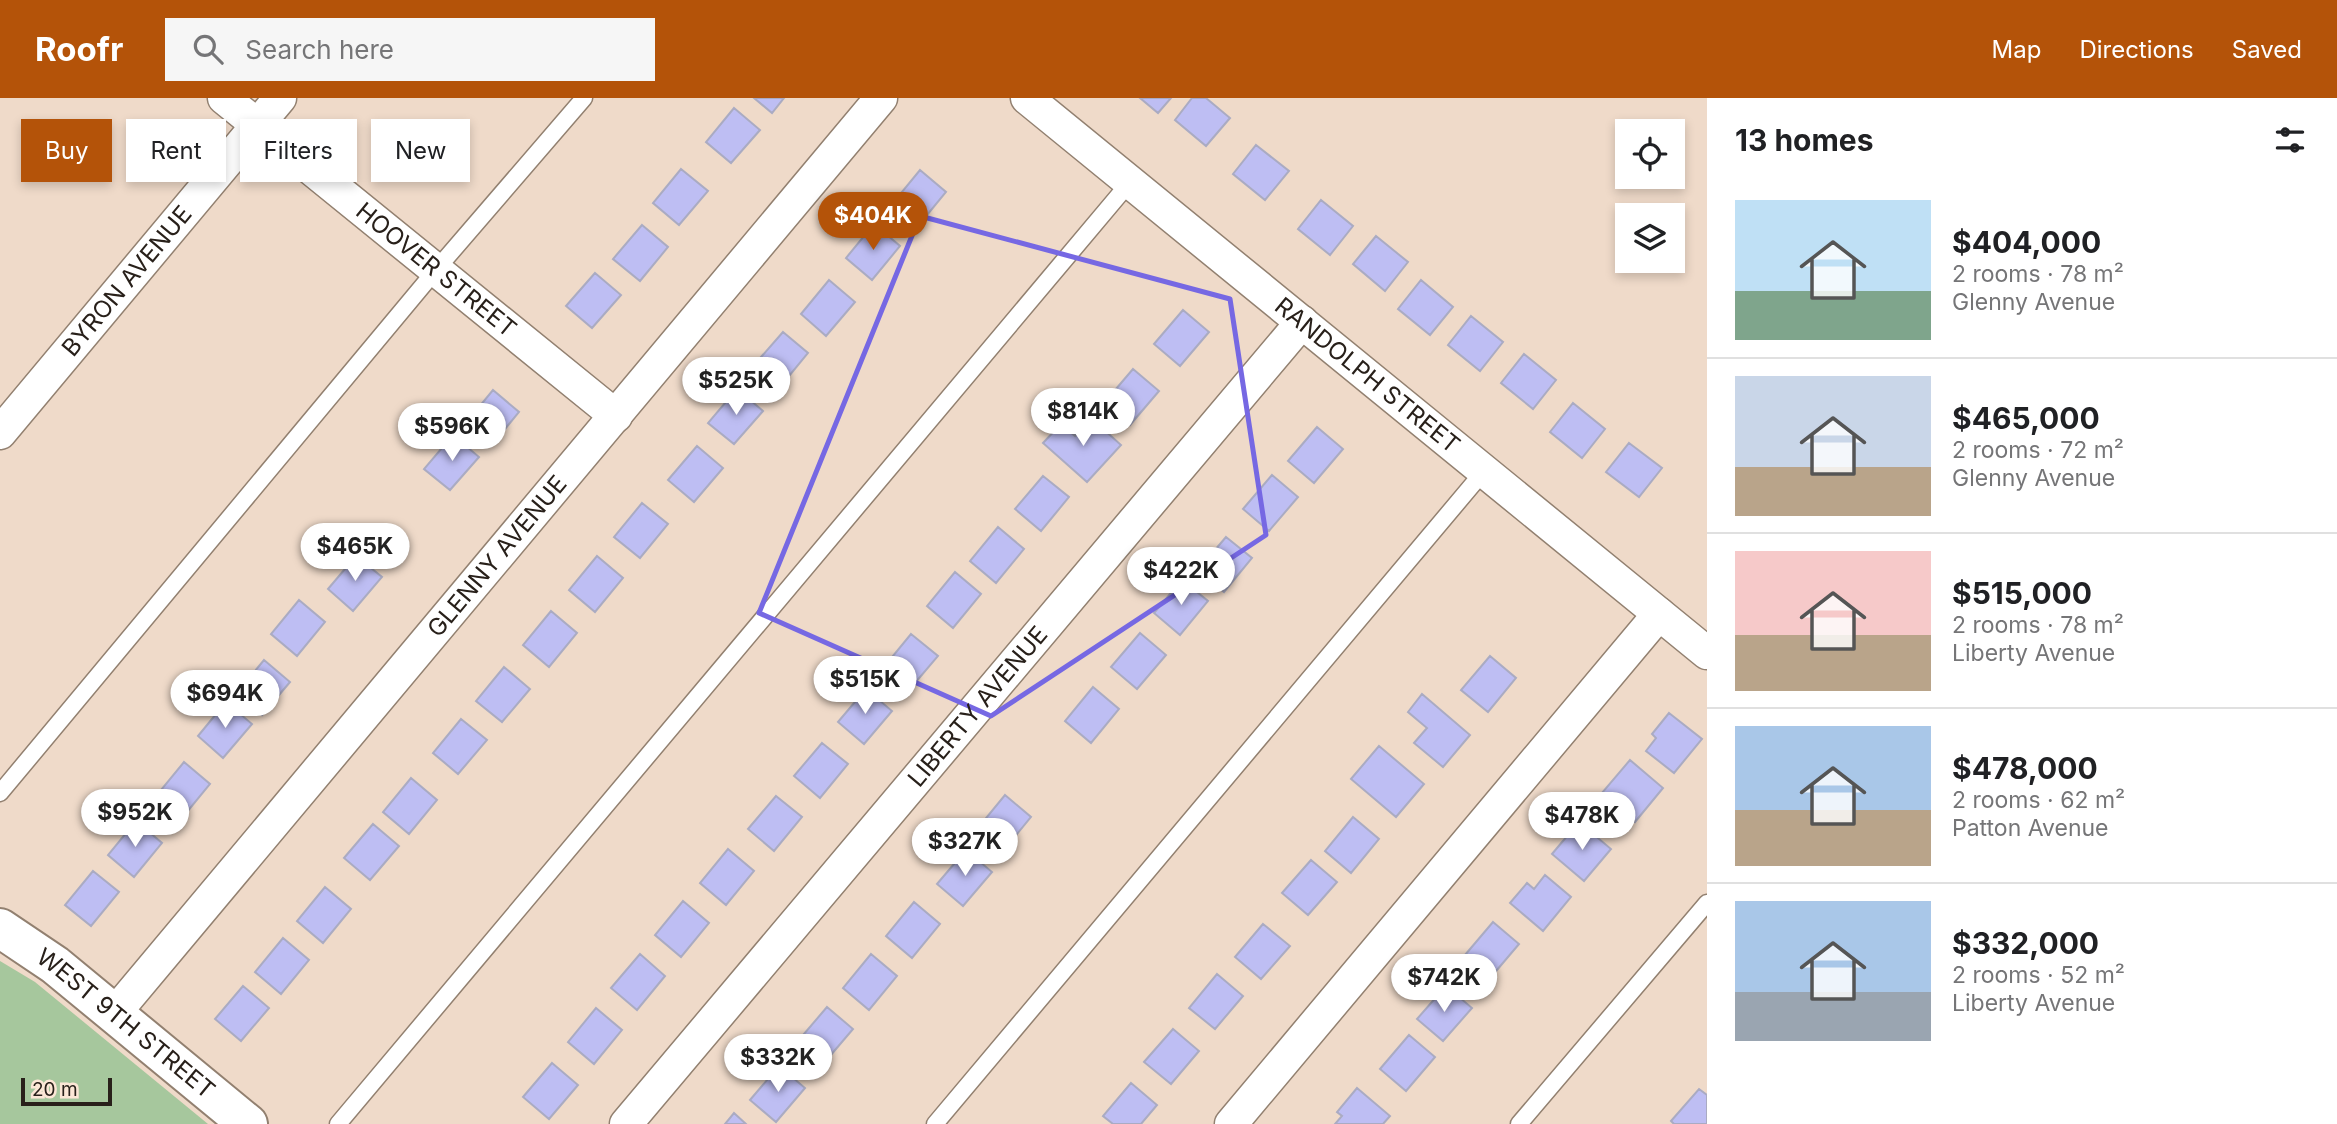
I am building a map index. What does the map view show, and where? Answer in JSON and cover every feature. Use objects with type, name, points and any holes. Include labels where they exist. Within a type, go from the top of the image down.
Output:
[{"type":"street","name":"HOOVER STREET","points":[[224,98],[250,119]]},
{"type":"street","name":"BYRON AVENUE","points":[[262,119],[280,98]]},
{"type":"street","name":"GLENNY AVENUE","points":[[114,1014],[881,98]]},
{"type":"street","name":"RANDOLPH STREET","points":[[1027,98],[1707,653]]},
{"type":"street","name":"BYRON AVENUE","points":[[0,433],[240,145]]},
{"type":"street","name":"HOOVER STREET","points":[[326,182],[616,416]]},
{"type":"street","name":"LIBERTY AVENUE","points":[[626,1124],[1302,323]]},
{"type":"street","points":[[1231,1124],[1659,614]]},
{"type":"street","name":"WEST 9TH STREET","points":[[0,928],[55,965],[248,1124]]},
{"type":"lane","points":[[0,793],[435,271],[584,98]]},
{"type":"lane","points":[[338,1124],[1130,182]]},
{"type":"lane","points":[[935,1124],[1484,471]]},
{"type":"lane","points":[[1519,1124],[1707,903]]},
{"type":"highlighted area","points":[[920,216],[1230,299],[1266,535],[991,716],[759,613]]},
{"type":"green space","points":[[0,961],[35,982],[208,1124],[0,1124]]},
{"type":"building","points":[[754,98],[784,98],[772,113]]},
{"type":"building","points":[[1140,98],[1171,98],[1158,113]]},
{"type":"building","points":[[1192,98],[1206,98],[1230,118],[1206,146],[1175,120]]},
{"type":"building","points":[[734,108],[760,130],[731,163],[706,142]]},
{"type":"building","points":[[1256,145],[1289,171],[1265,200],[1233,174]]},
{"type":"building","points":[[681,169],[708,191],[679,225],[653,203]]},
{"type":"building","points":[[920,170],[946,192],[918,226],[892,204]]},
{"type":"building","points":[[1321,200],[1353,226],[1330,255],[1298,229]]},
{"type":"building","points":[[874,224],[900,246],[872,280],[846,258]]},
{"type":"building","points":[[642,225],[668,247],[640,281],[613,259]]},
{"type":"building","points":[[1376,236],[1408,262],[1385,291],[1353,264]]},
{"type":"building","points":[[595,273],[621,295],[592,328],[566,306]]},
{"type":"building","points":[[829,280],[855,302],[826,336],[801,314]]},
{"type":"building","points":[[1421,280],[1453,307],[1430,335],[1398,309]]},
{"type":"building","points":[[1183,310],[1209,332],[1180,366],[1154,344]]},
{"type":"building","points":[[1471,316],[1503,342],[1480,371],[1448,345]]},
{"type":"building","points":[[783,332],[808,353],[780,387],[754,365]]},
{"type":"building","points":[[1524,354],[1556,380],[1533,409],[1501,383]]},
{"type":"building","points":[[1133,369],[1159,391],[1130,425],[1104,403]]},
{"type":"building","points":[[737,389],[763,411],[734,444],[708,423]]},
{"type":"building","points":[[493,390],[519,412],[491,446],[465,424]]},
{"type":"building","points":[[1573,403],[1605,429],[1582,458],[1550,432]]},
{"type":"building","points":[[1091,418],[1121,445],[1087,482],[1043,443],[1061,424],[1075,436]]},
{"type":"building","points":[[1317,427],[1343,449],[1314,483],[1288,461]]},
{"type":"building","points":[[453,435],[479,457],[450,490],[424,469]]},
{"type":"building","points":[[1629,443],[1662,468],[1639,497],[1606,472]]},
{"type":"building","points":[[697,446],[723,468],[694,502],[668,480]]},
{"type":"building","points":[[1272,475],[1298,497],[1269,531],[1243,509]]},
{"type":"building","points":[[1043,476],[1069,497],[1041,531],[1015,509]]},
{"type":"building","points":[[642,503],[668,524],[640,558],[614,537]]},
{"type":"building","points":[[998,527],[1024,549],[996,583],[970,561]]},
{"type":"building","points":[[1226,537],[1252,558],[1224,592],[1198,570]]},
{"type":"building","points":[[356,556],[382,577],[353,611],[328,589]]},
{"type":"building","points":[[597,556],[623,578],[595,612],[569,590]]},
{"type":"building","points":[[955,572],[981,594],[953,628],[927,606]]},
{"type":"building","points":[[1182,580],[1208,601],[1180,635],[1154,613]]},
{"type":"building","points":[[299,600],[325,622],[297,656],[271,634]]},
{"type":"building","points":[[551,611],[577,633],[549,667],[523,645]]},
{"type":"building","points":[[1140,633],[1166,655],[1137,689],[1111,667]]},
{"type":"building","points":[[911,634],[938,656],[909,690],[883,668]]},
{"type":"building","points":[[1490,656],[1516,678],[1488,712],[1461,690]]},
{"type":"building","points":[[264,660],[290,682],[262,715],[236,694]]},
{"type":"building","points":[[504,667],[530,689],[502,722],[476,701]]},
{"type":"building","points":[[1093,687],[1119,709],[1091,743],[1065,721]]},
{"type":"building","points":[[866,689],[892,711],[864,744],[838,722]]},
{"type":"building","points":[[1422,694],[1470,735],[1443,767],[1414,743],[1427,728],[1408,712]]},
{"type":"building","points":[[226,702],[252,724],[223,758],[198,736]]},
{"type":"building","points":[[1669,713],[1702,739],[1674,773],[1646,751],[1656,738],[1652,734]]},
{"type":"building","points":[[461,719],[487,740],[458,774],[433,753]]},
{"type":"building","points":[[822,743],[848,764],[820,798],[794,776]]},
{"type":"building","points":[[1379,746],[1424,784],[1396,817],[1351,779]]},
{"type":"building","points":[[1630,760],[1663,788],[1635,822],[1601,794]]},
{"type":"building","points":[[184,762],[210,784],[182,818],[156,796]]},
{"type":"building","points":[[411,778],[437,800],[409,834],[383,812]]},
{"type":"building","points":[[1005,795],[1031,817],[1003,851],[977,829]]},
{"type":"building","points":[[776,796],[802,817],[774,851],[748,829]]},
{"type":"building","points":[[1353,817],[1379,839],[1351,873],[1325,851]]},
{"type":"building","points":[[136,821],[162,843],[134,877],[108,855]]},
{"type":"building","points":[[1579,822],[1611,849],[1584,881],[1552,854]]},
{"type":"building","points":[[373,824],[399,846],[370,880],[344,858]]},
{"type":"building","points":[[728,849],[754,871],[726,905],[700,883]]},
{"type":"building","points":[[966,850],[992,872],[963,906],[937,884]]},
{"type":"building","points":[[1311,860],[1337,882],[1308,915],[1282,893]]},
{"type":"building","points":[[93,871],[119,892],[91,926],[65,905]]},
{"type":"building","points":[[1545,875],[1571,897],[1543,931],[1510,903],[1527,883],[1534,889]]},
{"type":"building","points":[[325,887],[351,909],[323,943],[297,921]]},
{"type":"building","points":[[683,901],[709,923],[681,957],[655,935]]},
{"type":"building","points":[[914,902],[940,924],[912,958],[886,936]]},
{"type":"building","points":[[1493,922],[1519,944],[1491,977],[1465,955]]},
{"type":"building","points":[[1263,924],[1290,946],[1261,979],[1235,957]]},
{"type":"building","points":[[283,938],[309,960],[281,994],[255,972]]},
{"type":"building","points":[[640,954],[665,976],[637,1010],[611,988]]},
{"type":"building","points":[[871,954],[897,976],[869,1010],[843,988]]},
{"type":"building","points":[[1217,974],[1243,996],[1215,1029],[1189,1008]]},
{"type":"building","points":[[243,986],[269,1008],[241,1041],[215,1019]]},
{"type":"building","points":[[1446,986],[1472,1008],[1443,1041],[1417,1019]]},
{"type":"building","points":[[827,1007],[853,1029],[824,1063],[798,1041]]},
{"type":"building","points":[[596,1008],[622,1030],[594,1064],[568,1042]]},
{"type":"building","points":[[1173,1029],[1199,1051],[1171,1084],[1144,1062]]},
{"type":"building","points":[[1409,1035],[1435,1057],[1406,1091],[1380,1069]]},
{"type":"building","points":[[552,1063],[578,1085],[549,1119],[523,1097]]},
{"type":"building","points":[[779,1066],[805,1088],[776,1122],[750,1100]]},
{"type":"building","points":[[1131,1083],[1157,1105],[1141,1124],[1113,1124],[1103,1116]]},
{"type":"building","points":[[1357,1088],[1390,1116],[1383,1124],[1335,1124],[1342,1116],[1337,1112]]},
{"type":"building","points":[[1699,1089],[1707,1095],[1707,1124],[1674,1124],[1671,1121]]},
{"type":"building","points":[[734,1113],[746,1124],[725,1124]]}]
